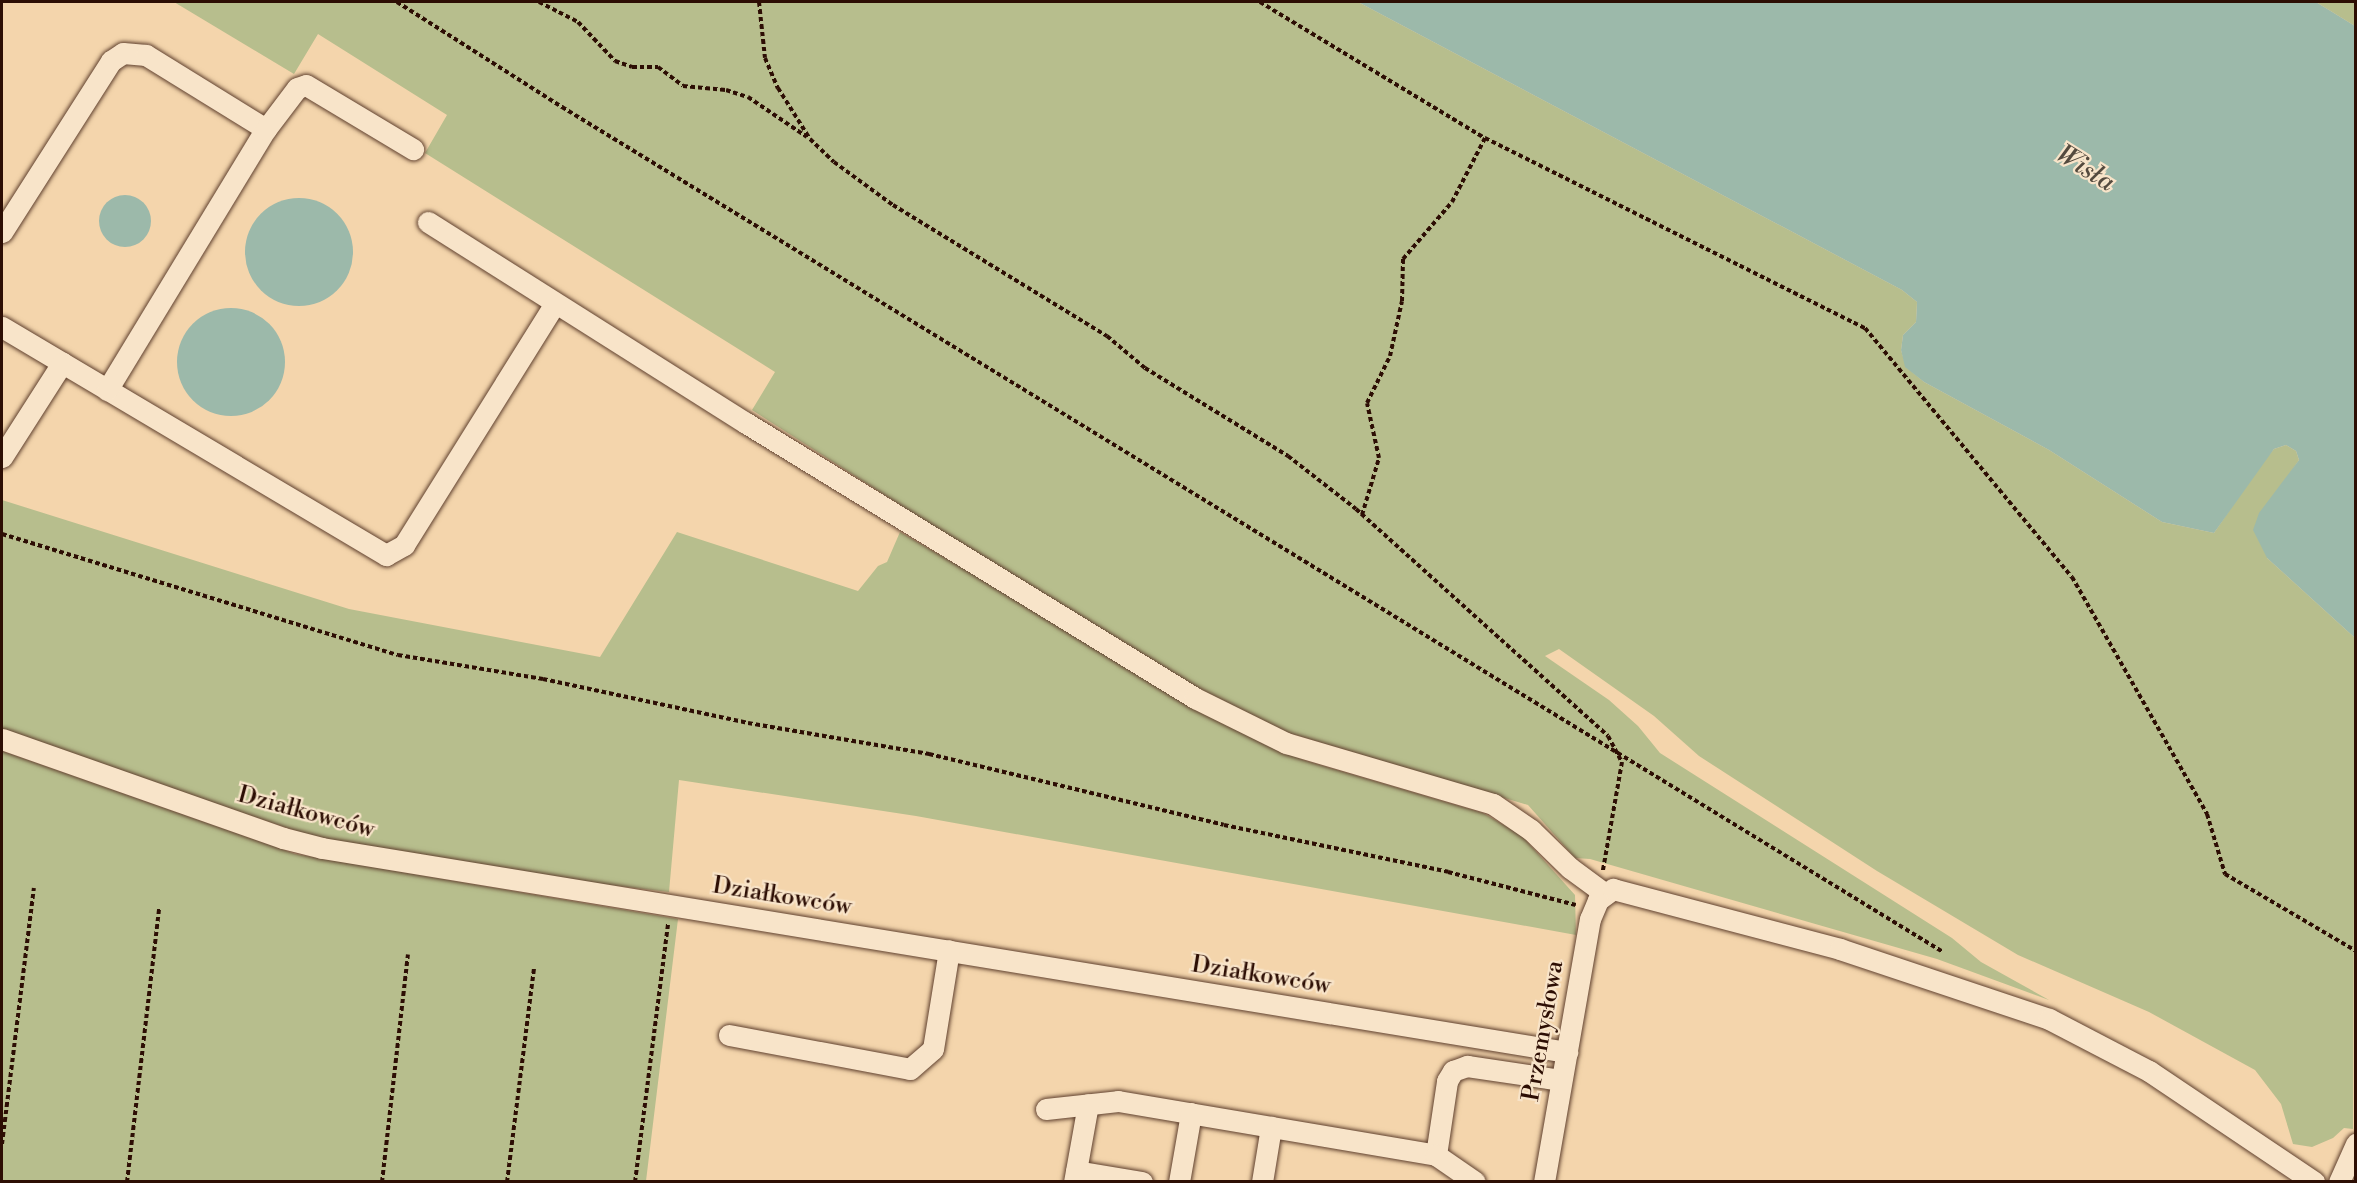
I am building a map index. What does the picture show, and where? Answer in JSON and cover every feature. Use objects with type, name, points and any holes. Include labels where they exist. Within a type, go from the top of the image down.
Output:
[{"type":"street","points":[[2,232],[111,61],[123,53],[146,55],[266,129]]},
{"type":"street","points":[[107,390],[285,99],[306,85],[413,149]]},
{"type":"street","points":[[428,222],[555,303],[1195,698],[1286,743],[1493,804],[1531,830],[1578,875],[1599,902],[1625,890],[1840,949],[2049,1019],[2149,1071],[2314,1182]]},
{"type":"street","points":[[2,327],[386,555],[404,544],[555,303]]},
{"type":"street","points":[[2,457],[62,363]]},
{"type":"street","name":"Działkowców","points":[[2,739],[283,838],[322,848],[1567,1052]]},
{"type":"street","name":"Przemysłowa","points":[[1544,1182],[1561,1080],[1599,902]]},
{"type":"street","points":[[729,1035],[910,1069],[933,1049],[949,950]]},
{"type":"street","points":[[1436,1155],[1447,1081],[1453,1071],[1467,1066],[1561,1080]]},
{"type":"street","points":[[1046,1109],[1118,1101],[1191,1113],[1436,1155],[1475,1182]]},
{"type":"street","points":[[1088,1104],[1075,1176],[1142,1182]]},
{"type":"street","points":[[1179,1182],[1191,1113]]},
{"type":"street","points":[[1262,1182],[1271,1127]]},
{"type":"street","points":[[2338,1182],[2355,1144]]},
{"type":"path","points":[[397,2],[562,107],[1617,749],[1943,952]]},
{"type":"path","points":[[2,534],[398,655],[543,679],[748,723],[929,754],[1224,825],[1599,902],[1622,762],[1617,749],[1608,736],[1362,515],[1288,456],[1145,368],[1107,336],[892,205],[810,139],[748,97],[726,90],[683,86],[658,67],[632,67],[615,61],[578,22],[539,2]]},
{"type":"path","points":[[759,2],[765,58],[810,139]]},
{"type":"path","points":[[1260,2],[1485,138],[1865,328],[2072,577],[2207,814],[2225,874],[2355,951]]},
{"type":"path","points":[[1362,515],[1379,458],[1367,403],[1390,356],[1402,301],[1403,259],[1452,202],[1485,138]]},
{"type":"path","points":[[2,1144],[34,888]]},
{"type":"path","points":[[635,1182],[670,905]]},
{"type":"path","points":[[127,1182],[159,909]]},
{"type":"path","points":[[382,1182],[408,954]]},
{"type":"path","points":[[507,1182],[534,969]]},
{"type":"green space","points":[[174,2],[1358,2],[1902,290],[1917,302],[1916,322],[1903,335],[1901,350],[1906,367],[1924,382],[2049,450],[2162,522],[2214,533],[2262,463],[2274,449],[2286,445],[2296,451],[2299,460],[2282,485],[2267,558],[2355,638],[2353,1129],[2344,1128],[2333,1138],[2312,1147],[2293,1144],[2281,1104],[2255,1070],[2149,1012],[2018,955],[1877,871],[1699,756],[1654,716],[1559,649],[1545,656],[1609,700],[1638,726],[1660,753],[1952,938],[1981,962],[2049,1000],[1937,959],[1590,859],[1575,858],[1528,805],[1286,732],[1218,700],[944,533],[752,410],[775,372],[425,153],[447,115],[318,34],[294,74]]},
{"type":"green space","points":[[2316,2],[2355,2],[2355,26]]},
{"type":"green space","points":[[2,500],[349,609],[600,657],[677,532],[858,591],[878,566],[887,562],[900,532],[1080,636],[1203,714],[1303,760],[1483,813],[1521,835],[1575,895],[1576,935],[916,816],[679,780],[669,892],[374,857],[2,732]]},
{"type":"green space","points":[[2,751],[295,854],[678,919],[646,1181],[2,1182]]},
{"type":"water","name":"Wisła","points":[[1358,2],[2316,2],[2355,26],[2355,638],[2267,558],[2253,530],[2259,513],[2299,460],[2296,451],[2286,445],[2274,449],[2214,533],[2162,522],[2049,450],[1924,382],[1905,367],[1901,350],[1903,335],[1916,322],[1917,302],[1902,290]]},
{"type":"water","points":[[120,195],[130,195],[144,202],[151,221],[144,240],[130,247],[120,247],[110,243],[103,236],[99,226],[99,216],[103,206],[110,199]]},
{"type":"water","points":[[299,198],[320,202],[337,214],[349,231],[353,252],[349,273],[337,290],[320,302],[299,306],[278,302],[261,290],[249,273],[245,252],[249,231],[261,214],[278,202]]},
{"type":"water","points":[[231,308],[252,312],[269,324],[281,341],[285,362],[281,383],[269,400],[252,412],[231,416],[210,412],[193,400],[181,383],[177,362],[181,341],[193,324],[210,312]]}]
